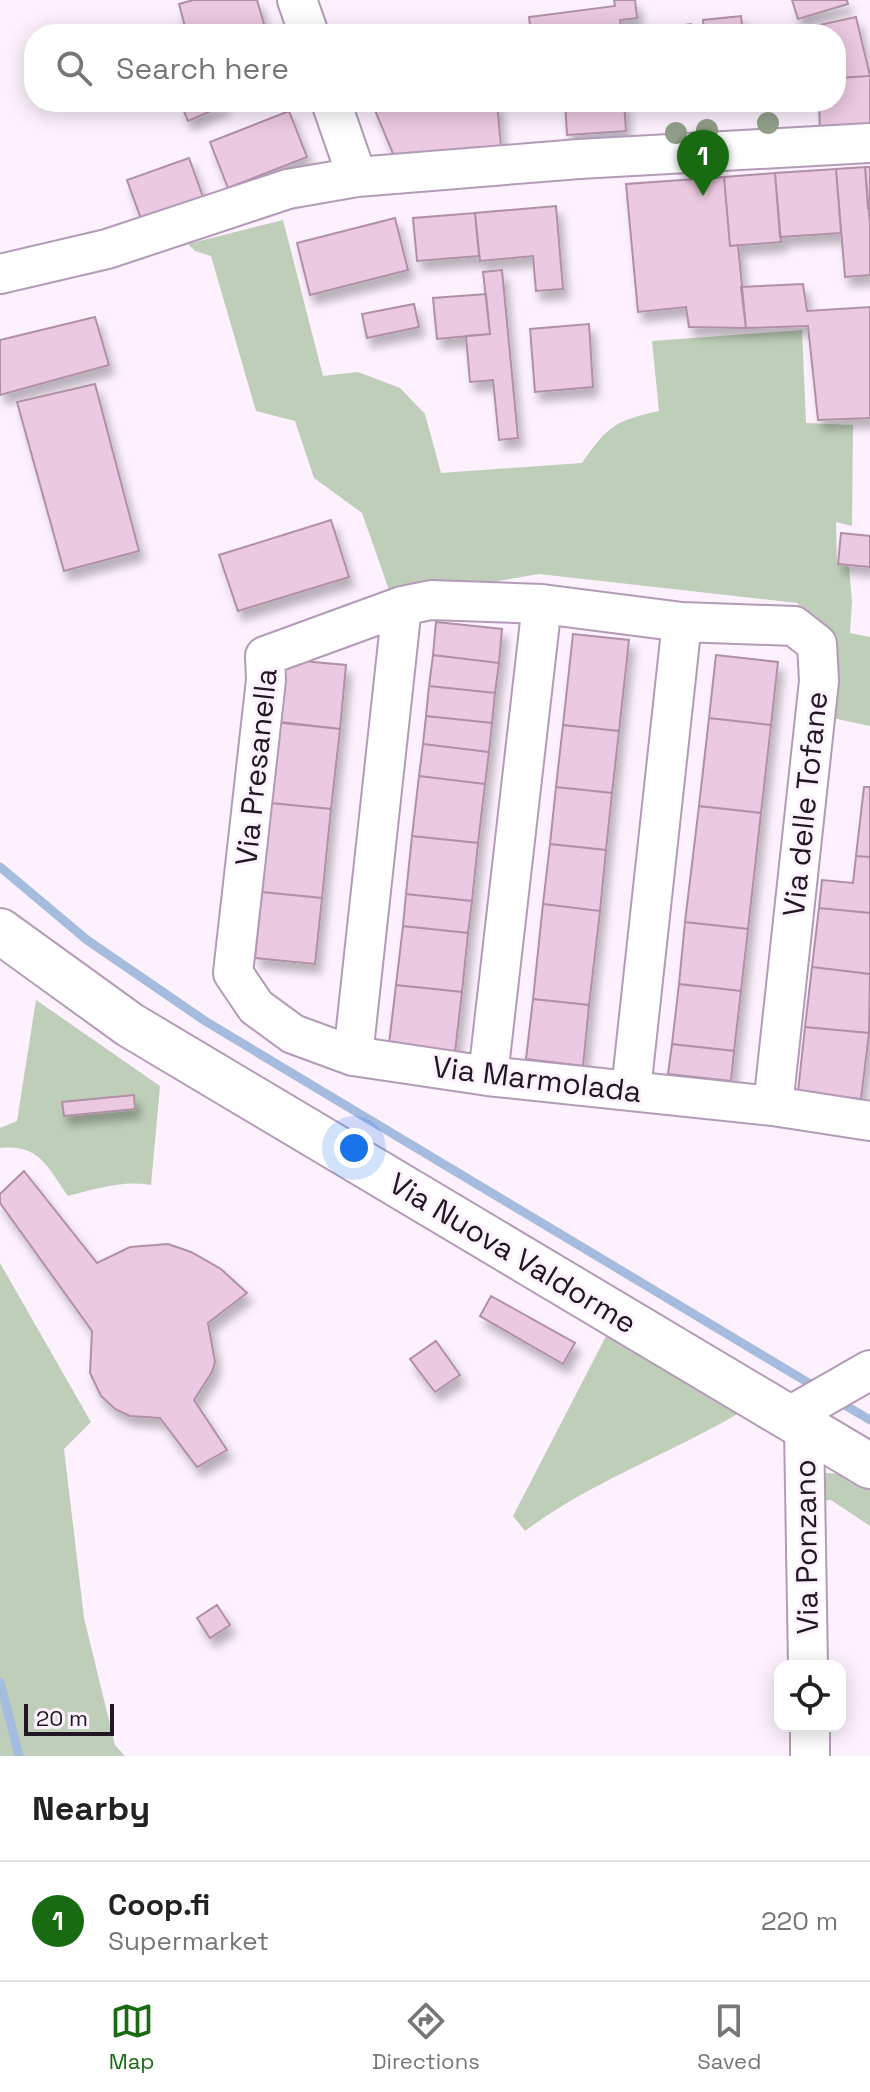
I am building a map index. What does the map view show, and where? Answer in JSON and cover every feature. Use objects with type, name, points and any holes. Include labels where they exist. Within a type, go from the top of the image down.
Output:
[{"type":"main road","name":"Via Nuova Valdorme","points":[[0,931],[130,1025],[870,1466]]},
{"type":"street","points":[[297,0],[305,24]]},
{"type":"street","points":[[334,112],[357,177]]},
{"type":"street","points":[[0,274],[107,249],[288,189],[357,177],[579,159],[870,143]]},
{"type":"street","name":"Via Presanella","points":[[233,973],[266,680],[265,656],[402,606],[431,600],[542,604]]},
{"type":"street","points":[[488,1076],[542,604]]},
{"type":"street","name":"Via delle Tofane","points":[[542,604],[682,622],[794,626],[817,644],[819,681],[773,1106]]},
{"type":"street","points":[[353,1056],[402,606]]},
{"type":"street","points":[[631,1090],[682,622]]},
{"type":"street","name":"Via Marmolada","points":[[233,973],[256,1007],[293,1034],[353,1056],[488,1076],[773,1106],[870,1121]]},
{"type":"street","points":[[796,1422],[870,1370]]},
{"type":"street","name":"Via Ponzano","points":[[796,1422],[808,1660]]},
{"type":"street","points":[[810,1732],[810,1756]]},
{"type":"green space","points":[[283,220],[323,376],[358,372],[400,388],[425,414],[441,473],[582,463],[613,427],[659,411],[652,341],[802,330],[806,423],[853,425],[852,526],[836,522],[837,564],[849,567],[852,601],[850,633],[870,637],[870,726],[818,715],[798,603],[539,574],[480,584],[390,593],[362,513],[314,478],[295,421],[256,411],[211,256],[195,251],[188,244]]},
{"type":"green space","points":[[36,1000],[160,1086],[151,1185],[120,1184],[68,1196],[48,1167],[34,1154],[14,1148],[0,1148],[0,1128],[17,1121]]},
{"type":"green space","points":[[0,1263],[91,1422],[64,1449],[84,1618],[115,1745],[125,1756],[0,1756]]},
{"type":"green space","points":[[617,1315],[760,1400],[702,1434],[582,1495],[525,1531],[513,1516]]},
{"type":"green space","points":[[824,1473],[849,1474],[870,1486],[870,1526],[831,1500],[815,1501]]},
{"type":"building","points":[[193,0],[257,0],[264,24],[184,24],[179,4]]},
{"type":"building","points":[[614,0],[635,0],[637,18],[620,20],[621,24],[530,24],[529,17],[615,6]]},
{"type":"building","points":[[792,0],[847,0],[848,4],[798,19]]},
{"type":"building","points":[[741,16],[742,24],[703,24],[703,20]]},
{"type":"building","points":[[856,17],[870,76],[846,77],[846,24],[824,24]]},
{"type":"building","points":[[870,76],[870,130],[820,132],[819,112],[846,112],[846,77]]},
{"type":"building","points":[[184,112],[209,112],[188,121]]},
{"type":"building","points":[[289,112],[307,157],[228,188],[210,142]]},
{"type":"building","points":[[376,112],[498,112],[501,147],[394,156]]},
{"type":"building","points":[[566,112],[625,112],[626,131],[567,135]]},
{"type":"building","points":[[189,158],[203,197],[141,219],[127,180]]},
{"type":"building","points":[[865,167],[870,275],[845,277],[836,169]]},
{"type":"building","points":[[865,167],[870,167],[870,208],[868,208]]},
{"type":"building","points":[[836,169],[841,233],[780,237],[775,173]]},
{"type":"building","points":[[775,173],[781,242],[730,246],[724,177]]},
{"type":"building","points":[[724,177],[730,246],[738,245],[746,328],[689,327],[686,307],[638,312],[626,184]]},
{"type":"building","points":[[556,206],[563,289],[536,291],[533,256],[480,261],[475,213]]},
{"type":"building","points":[[475,213],[479,256],[417,261],[413,218]]},
{"type":"building","points":[[395,218],[408,270],[310,295],[297,243]]},
{"type":"building","points":[[502,270],[518,438],[499,440],[493,380],[470,382],[466,336],[490,334],[483,272]]},
{"type":"building","points":[[803,284],[807,311],[870,307],[870,418],[818,420],[808,326],[746,328],[741,287]]},
{"type":"building","points":[[486,294],[490,334],[437,339],[433,298]]},
{"type":"building","points":[[414,304],[419,327],[367,338],[362,314]]},
{"type":"building","points":[[95,317],[109,365],[0,395],[0,340]]},
{"type":"building","points":[[589,324],[593,387],[535,392],[530,329]]},
{"type":"building","points":[[95,384],[139,551],[64,571],[17,402]]},
{"type":"building","points":[[331,520],[349,577],[238,611],[219,555]]},
{"type":"building","points":[[841,533],[870,536],[870,567],[838,564]]},
{"type":"building","points":[[436,622],[502,629],[499,663],[433,655]]},
{"type":"building","points":[[573,634],[629,640],[619,731],[563,725]]},
{"type":"building","points":[[433,655],[499,663],[495,693],[429,686]]},
{"type":"building","points":[[716,655],[778,662],[771,725],[709,718]]},
{"type":"building","points":[[280,659],[346,665],[340,729],[274,722]]},
{"type":"building","points":[[429,686],[495,693],[492,723],[426,716]]},
{"type":"building","points":[[426,716],[492,723],[489,752],[423,744]]},
{"type":"building","points":[[709,718],[771,725],[761,813],[699,806]]},
{"type":"building","points":[[280,722],[340,729],[331,809],[271,803]]},
{"type":"building","points":[[563,725],[619,731],[612,793],[556,787]]},
{"type":"building","points":[[423,744],[489,752],[485,784],[419,776]]},
{"type":"building","points":[[419,776],[485,784],[478,843],[412,836]]},
{"type":"building","points":[[556,787],[612,793],[606,850],[550,844]]},
{"type":"building","points":[[864,787],[870,787],[870,857],[856,856]]},
{"type":"building","points":[[271,803],[331,809],[322,898],[262,892]]},
{"type":"building","points":[[699,806],[761,813],[748,929],[685,922]]},
{"type":"building","points":[[412,836],[478,843],[472,901],[406,894]]},
{"type":"building","points":[[550,844],[606,850],[600,911],[543,904]]},
{"type":"building","points":[[856,856],[870,857],[870,913],[819,908],[822,880],[853,883]]},
{"type":"building","points":[[262,892],[322,898],[315,964],[255,958]]},
{"type":"building","points":[[406,894],[472,901],[468,933],[403,926]]},
{"type":"building","points":[[543,904],[600,911],[589,1005],[533,999]]},
{"type":"building","points":[[819,908],[870,913],[870,974],[812,967]]},
{"type":"building","points":[[685,922],[748,929],[741,991],[679,984]]},
{"type":"building","points":[[403,926],[468,933],[462,992],[396,985]]},
{"type":"building","points":[[812,967],[870,974],[869,1033],[805,1027]]},
{"type":"building","points":[[679,984],[741,991],[734,1051],[672,1044]]},
{"type":"building","points":[[396,985],[462,992],[455,1052],[389,1044]]},
{"type":"building","points":[[533,999],[589,1005],[583,1066],[526,1059]]},
{"type":"building","points":[[805,1027],[869,1033],[861,1099],[798,1092]]},
{"type":"building","points":[[672,1044],[734,1051],[731,1081],[668,1074]]},
{"type":"building","points":[[134,1095],[135,1109],[64,1116],[62,1102]]},
{"type":"building","points":[[24,1171],[97,1263],[130,1247],[168,1244],[191,1252],[221,1269],[247,1293],[208,1323],[215,1362],[194,1400],[227,1450],[197,1467],[160,1418],[130,1416],[115,1409],[101,1396],[90,1373],[92,1331],[0,1203],[0,1194]]},
{"type":"building","points":[[491,1296],[575,1343],[563,1364],[480,1316]]},
{"type":"building","points":[[436,1341],[460,1375],[435,1392],[410,1359]]},
{"type":"building","points":[[217,1605],[230,1625],[210,1638],[197,1618]]},
{"type":"waterway","points":[[0,867],[87,940],[205,1021],[812,1385]]},
{"type":"waterway","points":[[843,1404],[870,1420]]},
{"type":"waterway","points":[[0,1682],[19,1756]]},
{"type":"place","name":"Coop.fi","points":[[703,196]]}]
